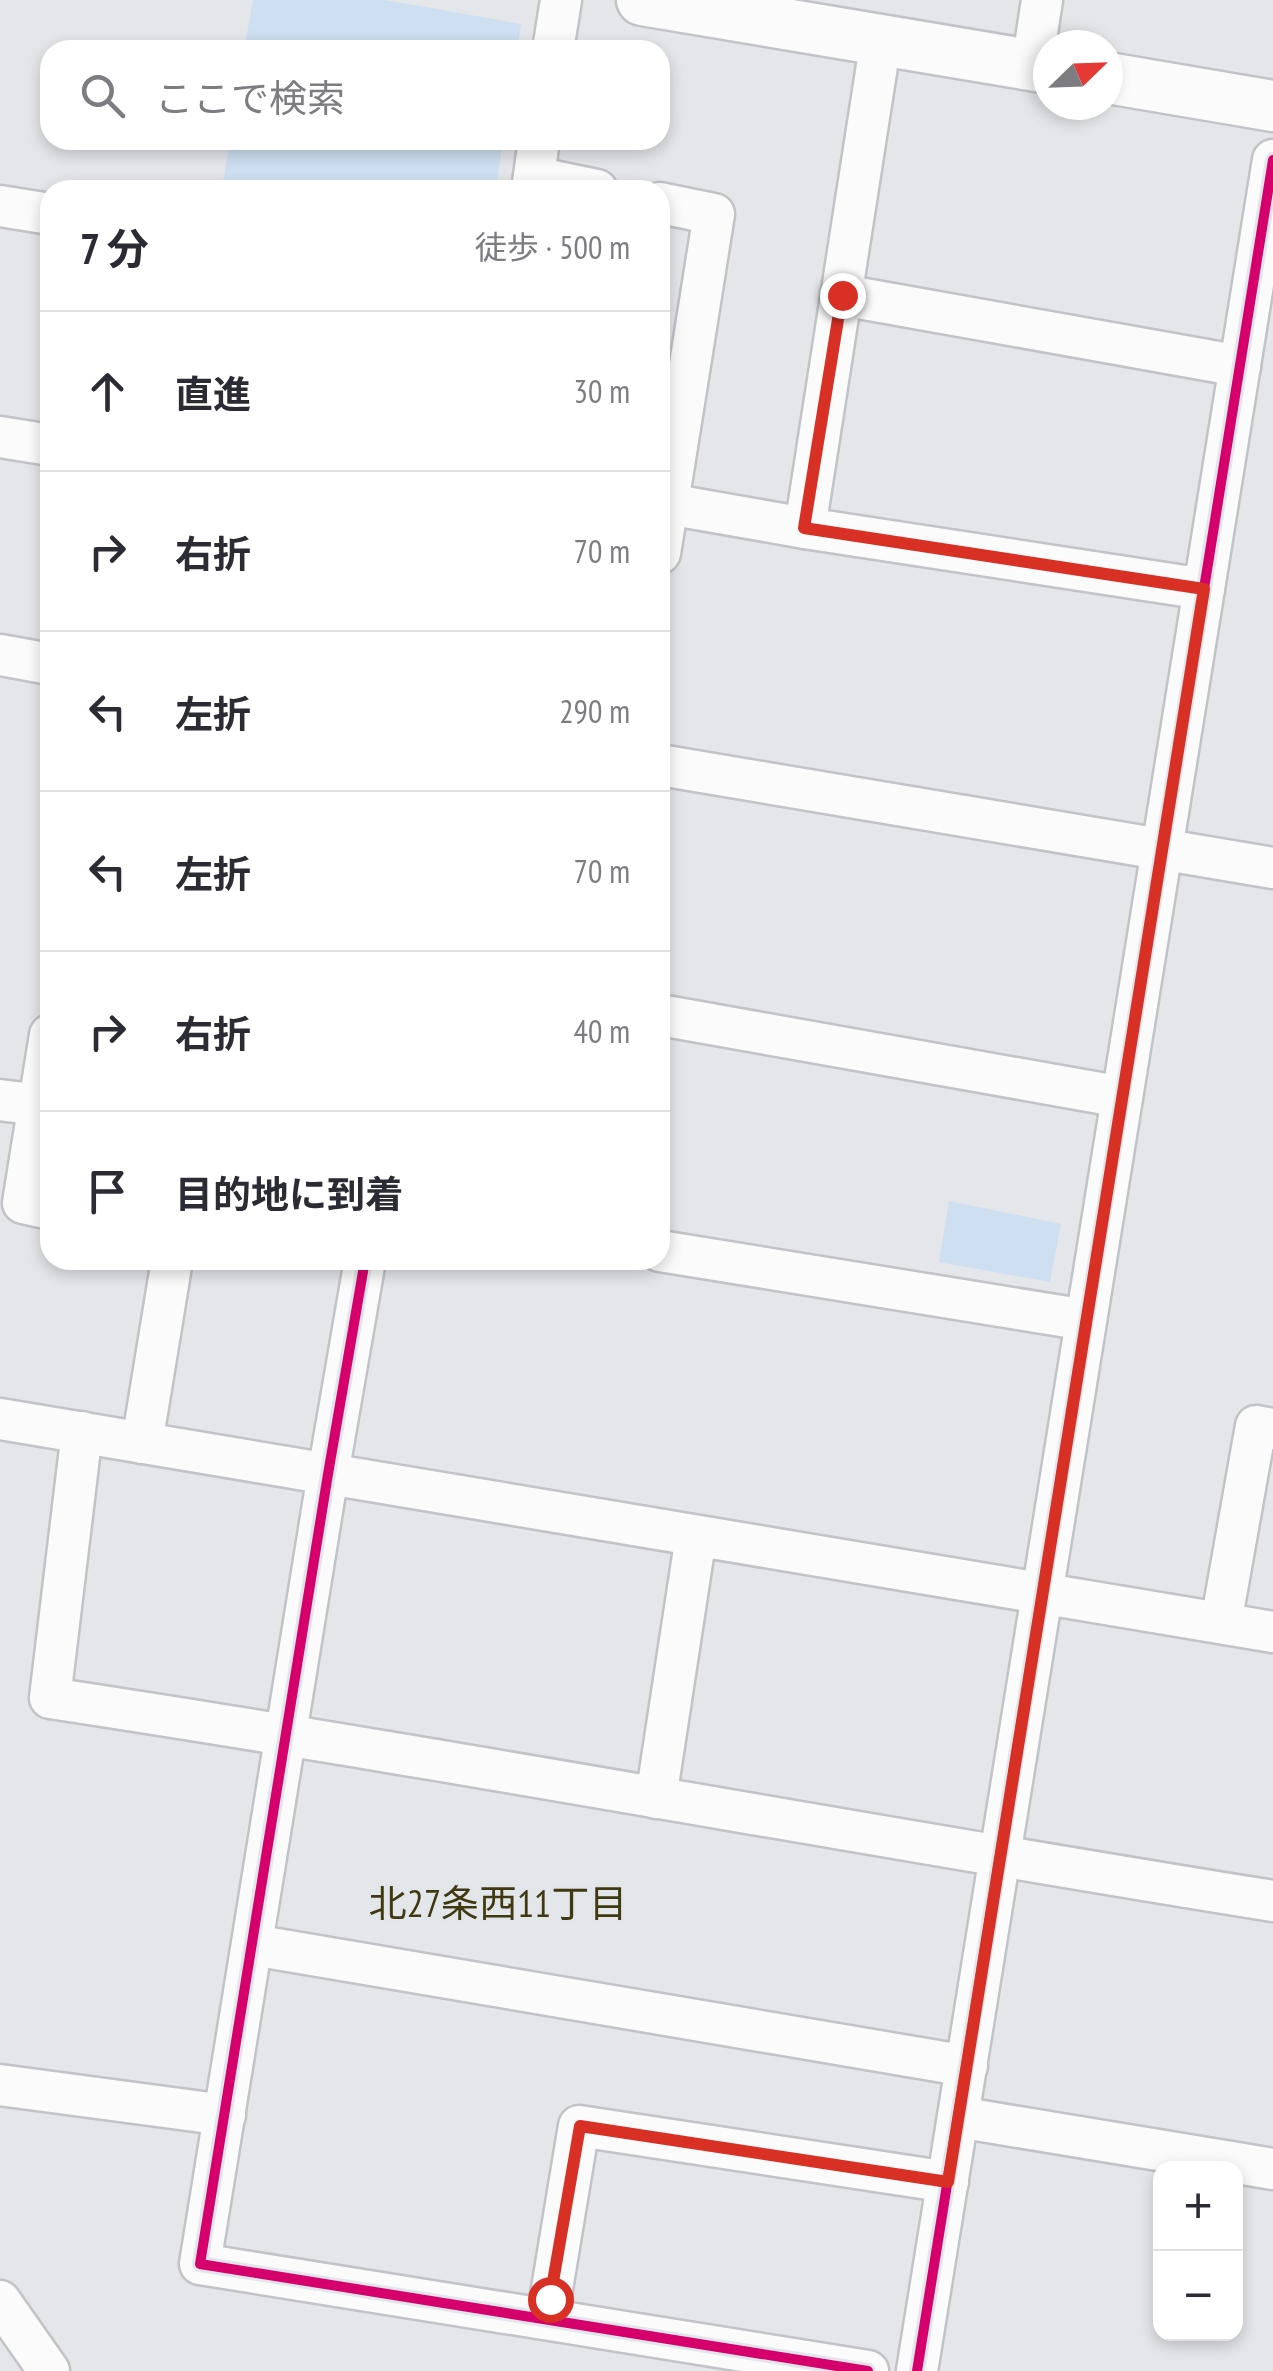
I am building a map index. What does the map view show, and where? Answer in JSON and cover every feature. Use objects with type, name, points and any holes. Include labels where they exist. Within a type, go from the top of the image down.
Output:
[{"type":"street","points":[[554,40],[560,0]]},
{"type":"street","points":[[642,0],[794,13],[881,40],[1033,66]]},
{"type":"street","points":[[1041,30],[1042,0]]},
{"type":"street","points":[[804,528],[881,40]]},
{"type":"street","points":[[1123,81],[1273,106]]},
{"type":"street","points":[[918,2371],[1273,160]]},
{"type":"street","points":[[535,169],[567,180]]},
{"type":"street","points":[[670,205],[714,214],[670,491]]},
{"type":"street","points":[[0,206],[40,212]]},
{"type":"street","points":[[842,295],[1240,366]]},
{"type":"street","points":[[0,437],[40,444]]},
{"type":"street","points":[[670,504],[1204,589]]},
{"type":"street","points":[[0,655],[40,662]]},
{"type":"street","points":[[670,768],[1273,868]]},
{"type":"street","points":[[670,1016],[1122,1097]]},
{"type":"street","points":[[0,1100],[40,1105],[23,1203],[40,1207]]},
{"type":"street","points":[[670,1253],[1086,1320]]},
{"type":"street","points":[[142,1443],[170,1270]]},
{"type":"street","points":[[363,1270],[200,2264],[868,2371]]},
{"type":"street","points":[[0,1419],[1273,1632]]},
{"type":"street","points":[[1221,1623],[1256,1426],[1273,1429]]},
{"type":"street","points":[[82,1432],[50,1698],[287,1734],[1000,1858],[1273,1901]]},
{"type":"street","points":[[656,1798],[696,1536]]},
{"type":"street","points":[[253,1945],[966,2066]]},
{"type":"street","points":[[0,2085],[225,2115]]},
{"type":"street","points":[[958,2117],[1273,2169]]},
{"type":"street","points":[[547,2319],[580,2126],[948,2182]]},
{"type":"street","points":[[0,2301],[49,2371]]},
{"type":"shaded area","points":[[253,0],[385,0],[521,24],[519,40],[246,40]]},
{"type":"shaded area","points":[[228,150],[502,150],[497,180],[224,180]]},
{"type":"shaded area","points":[[949,1201],[1061,1224],[1050,1282],[939,1262]]},
{"type":"cycle path","points":[[917,2371],[1273,160]]},
{"type":"cycle path","points":[[363,1270],[200,2264],[868,2371]]},
{"type":"district","name":"北27条西11丁目","points":[[498,1902]]},
{"type":"route","points":[[550,2299],[580,2126],[948,2182],[1204,589],[804,528],[842,295]]}]
